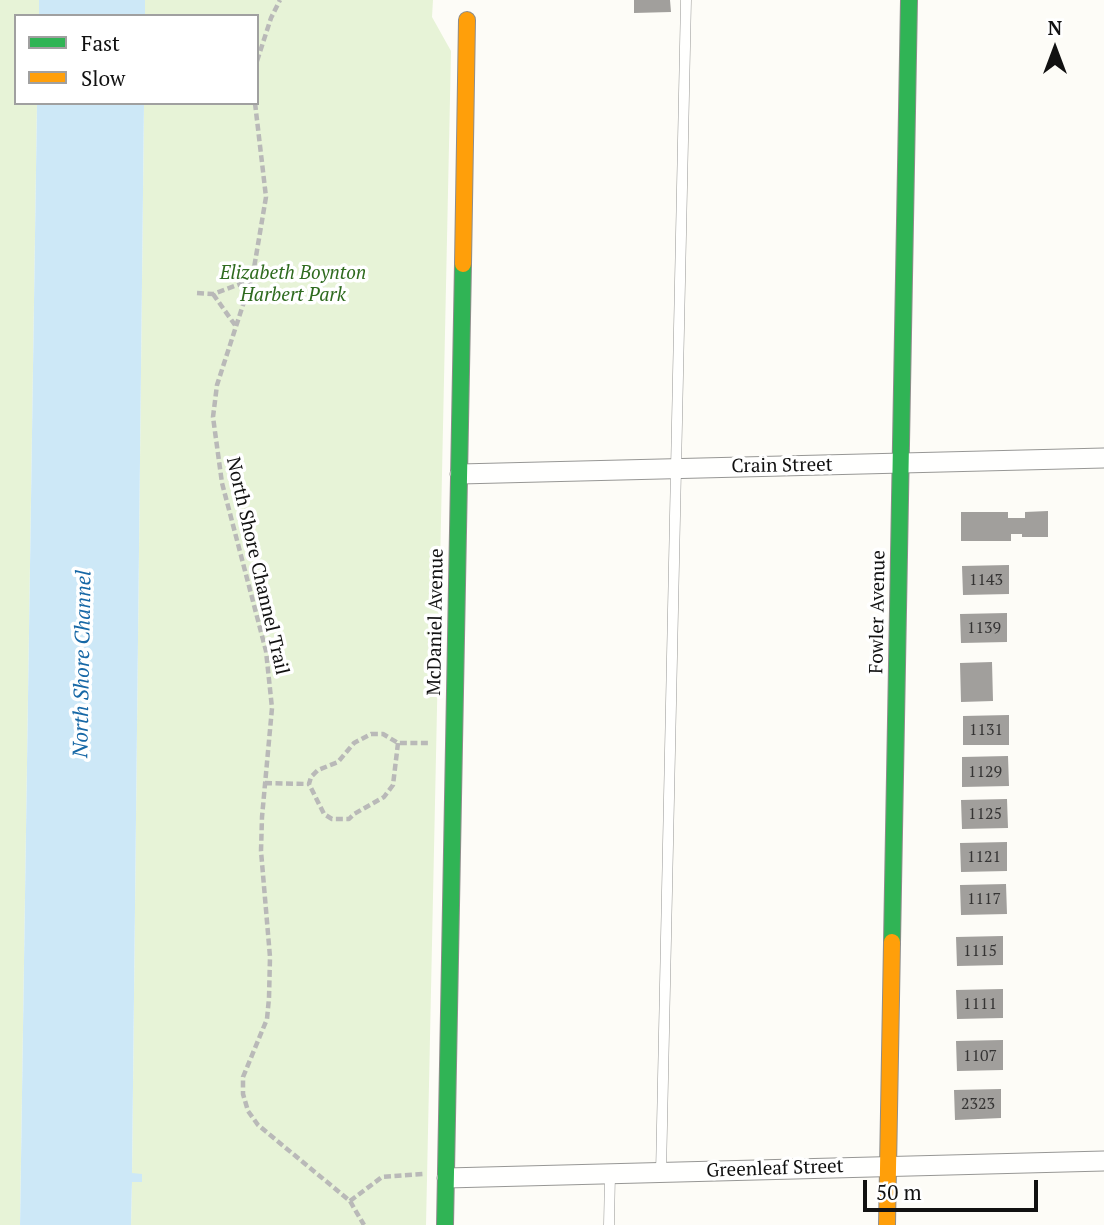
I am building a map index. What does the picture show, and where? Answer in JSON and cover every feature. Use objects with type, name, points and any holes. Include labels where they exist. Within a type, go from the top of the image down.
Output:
[{"type":"street","name":"Fowler Avenue","points":[[887,1225],[909,0]]},
{"type":"street","name":"McDaniel Avenue","points":[[445,1225],[467,20]]},
{"type":"street","name":"Crain Street","points":[[460,474],[1104,458]]},
{"type":"street","name":"Greenleaf Street","points":[[447,1178],[1104,1161]]},
{"type":"lane","points":[[661,1172],[686,0]]},
{"type":"lane","points":[[609,1225],[610,1174]]},
{"type":"path","points":[[259,55],[280,0]]},
{"type":"path","name":"North Shore Channel Trail","points":[[255,105],[262,144],[266,197],[251,280],[217,385],[214,417],[222,483],[266,651],[271,683],[272,708],[261,851],[270,957],[269,998],[267,1019],[243,1077],[243,1094],[248,1111],[258,1125],[350,1201],[364,1225]]},
{"type":"path","points":[[197,293],[213,294],[251,280]]},
{"type":"path","points":[[213,294],[236,326]]},
{"type":"path","points":[[398,743],[393,785],[384,797],[349,819],[332,819],[324,814],[309,784],[311,777],[318,770],[338,762],[354,743],[371,734],[383,734],[398,743],[455,742]]},
{"type":"path","points":[[265,783],[309,784]]},
{"type":"path","points":[[350,1201],[382,1177],[420,1173],[447,1178]]},
{"type":"green space","points":[[0,0],[39,0],[39,14],[14,14],[14,105],[37,105],[20,1225],[0,1225]]},
{"type":"green space","name":"Elizabeth Boynton Harbert Park","points":[[145,0],[433,0],[432,17],[451,51],[426,1225],[131,1225],[132,1182],[142,1182],[142,1174],[132,1174],[144,105],[259,105],[259,14],[145,14]]},
{"type":"water","points":[[39,0],[145,0],[145,14],[39,14]]},
{"type":"water","name":"North Shore Channel","points":[[37,105],[144,105],[132,1173],[142,1174],[142,1182],[132,1182],[131,1225],[20,1225]]},
{"type":"building","points":[[634,0],[670,0],[671,12],[634,13]]},
{"type":"building","points":[[1048,511],[1048,537],[1022,537],[1022,534],[1011,534],[1011,541],[961,541],[961,512],[1008,512],[1008,518],[1025,518],[1025,512]]},
{"type":"building","points":[[1009,565],[1009,594],[963,595],[962,566]]},
{"type":"building","points":[[1007,613],[1007,642],[961,643],[960,614]]},
{"type":"building","points":[[992,662],[993,701],[961,702],[960,663]]},
{"type":"building","points":[[1009,715],[1009,745],[963,745],[963,716]]},
{"type":"building","points":[[1008,756],[1009,786],[962,787],[962,757]]},
{"type":"building","points":[[1007,799],[1008,828],[962,829],[961,800]]},
{"type":"building","points":[[1007,842],[1007,871],[961,872],[960,843]]},
{"type":"building","points":[[1006,884],[1007,914],[961,915],[960,885]]},
{"type":"building","points":[[1003,936],[1003,965],[957,966],[956,937]]},
{"type":"building","points":[[1003,989],[1003,1018],[957,1019],[956,990]]},
{"type":"building","points":[[1003,1040],[1003,1070],[957,1071],[956,1041]]},
{"type":"building","points":[[1001,1089],[1001,1118],[955,1120],[954,1090]]},
{"type":"traffic: fast","points":[[892,942],[909,0]]},
{"type":"traffic: fast","points":[[445,1225],[463,264]]},
{"type":"traffic: slow","points":[[463,264],[467,20]]},
{"type":"traffic: slow","points":[[887,1225],[892,942]]}]
